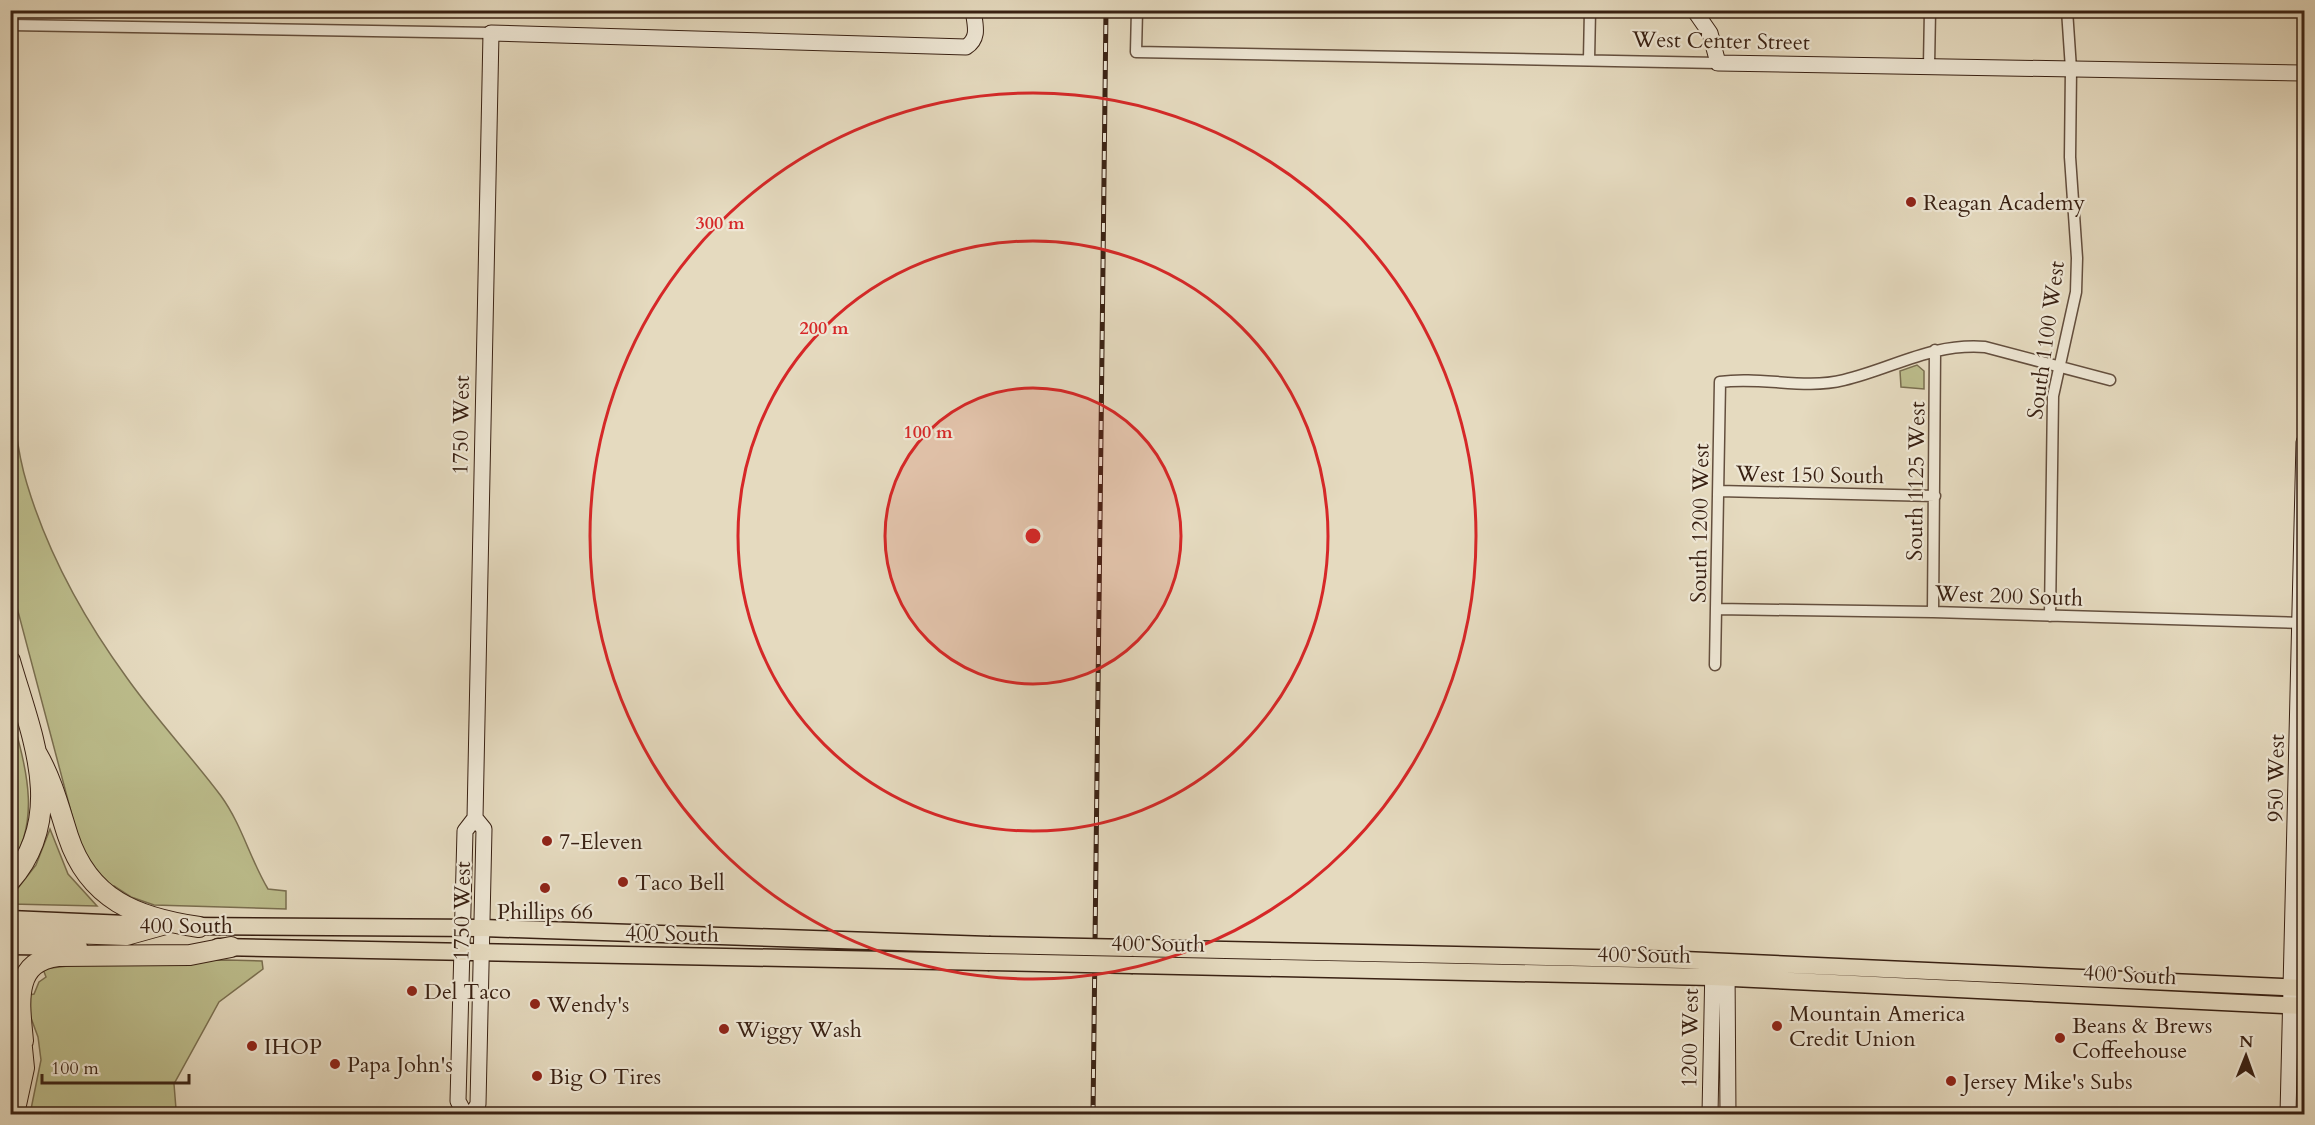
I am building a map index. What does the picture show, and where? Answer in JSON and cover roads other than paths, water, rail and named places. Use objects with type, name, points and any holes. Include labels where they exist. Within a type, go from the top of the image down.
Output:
[{"type":"highway","points":[[10,661],[37,754],[43,797],[40,825],[30,853],[10,881]]},
{"type":"highway","points":[[37,754],[52,785],[75,854],[100,891],[116,902],[141,913],[199,927]]},
{"type":"highway","points":[[10,930],[126,934],[162,925]]},
{"type":"highway","points":[[14,1114],[23,1077],[21,988],[30,970],[45,959],[58,956],[190,955],[231,947]]},
{"type":"highway","points":[[10,1006],[22,1041]]},
{"type":"main road","name":"400 South","points":[[10,919],[199,927],[483,928],[723,937],[989,953]]},
{"type":"main road","name":"400 South","points":[[10,946],[231,947],[460,952],[989,953],[1720,970],[2299,988]]},
{"type":"main road","name":"400 South","points":[[1720,970],[2298,1005]]},
{"type":"street","points":[[10,25],[491,33],[958,47],[972,42],[975,36],[973,10]]},
{"type":"street","name":"West Center Street","points":[[1137,10],[1136,52],[2304,73]]},
{"type":"street","points":[[1589,60],[1590,10]]},
{"type":"street","points":[[1694,10],[1710,33],[1718,63]]},
{"type":"street","points":[[1929,66],[1930,10]]},
{"type":"street","name":"South 1100 West","points":[[2050,616],[2053,396],[2076,292],[2076,217],[2070,157],[2071,69],[2067,10]]},
{"type":"street","name":"1750 West","points":[[465,1114],[458,1101],[460,952],[465,831],[475,818],[491,33]]},
{"type":"street","points":[[1935,350],[1952,347],[1985,347],[2110,380]]},
{"type":"street","name":"South 1200 West","points":[[1715,664],[1720,382],[1843,380],[1935,350]]},
{"type":"street","name":"South 1125 West","points":[[1933,612],[1935,350]]},
{"type":"street","name":"950 West","points":[[2288,1114],[2299,988],[2304,442]]},
{"type":"street","name":"West 150 South","points":[[1719,491],[1935,496]]},
{"type":"street","name":"West 200 South","points":[[1716,609],[1933,612],[2302,623]]},
{"type":"street","name":"1750 West","points":[[472,1114],[478,1104],[483,951],[484,829],[475,818]]},
{"type":"street","name":"1200 West","points":[[1710,1114],[1720,970]]},
{"type":"street","name":"1200 West","points":[[1720,970],[1728,1114]]},
{"type":"railway","points":[[1093,1114],[1106,10]]},
{"type":"place","name":"Reagan Academy","points":[[1911,202]]},
{"type":"place","name":"7-Eleven","points":[[547,841]]},
{"type":"place","name":"Taco Bell","points":[[623,882]]},
{"type":"place","name":"Phillips 66","points":[[545,888]]},
{"type":"place","name":"Del Taco","points":[[412,991]]},
{"type":"place","name":"Wendy's","points":[[535,1004]]},
{"type":"place","name":"Mountain America Credit Union","points":[[1777,1026]]},
{"type":"place","name":"Wiggy Wash","points":[[724,1029]]},
{"type":"place","name":"Beans & Brews Coffeehouse","points":[[2060,1038]]},
{"type":"place","name":"IHOP","points":[[252,1046]]},
{"type":"place","name":"Papa John's","points":[[335,1064]]},
{"type":"place","name":"Big O Tires","points":[[537,1076]]},
{"type":"place","name":"Jersey Mike's Subs","points":[[1951,1081]]}]
